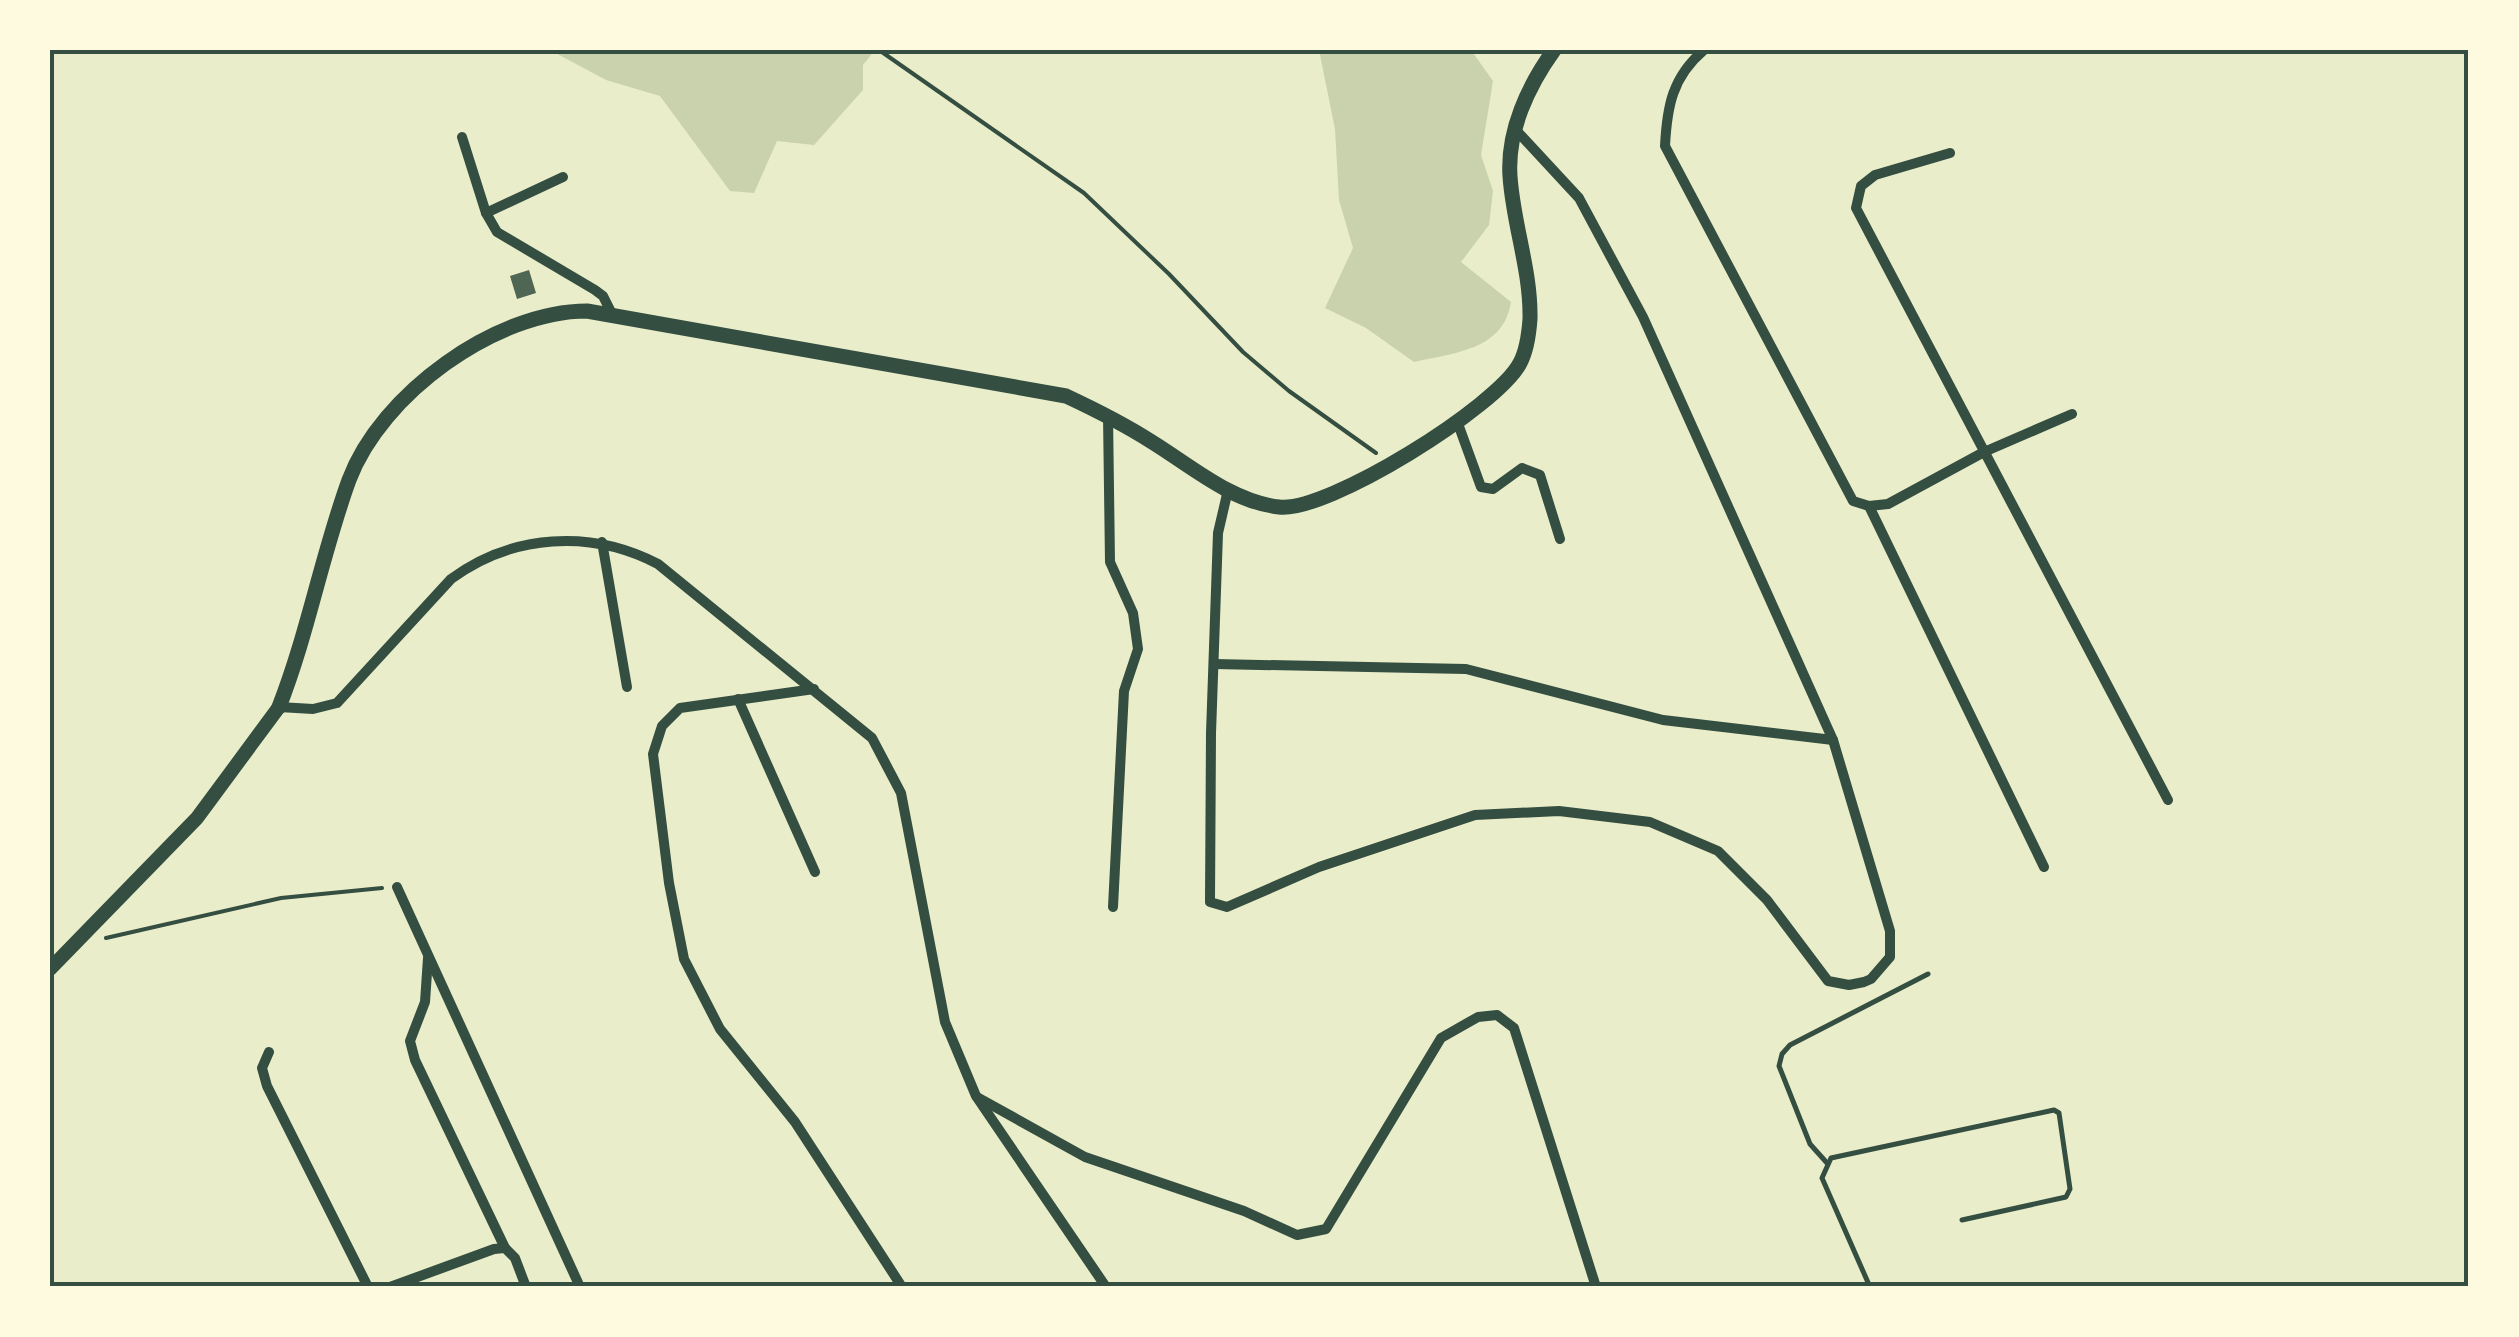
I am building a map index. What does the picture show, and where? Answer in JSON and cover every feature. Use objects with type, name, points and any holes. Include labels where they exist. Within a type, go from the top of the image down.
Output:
[{"type":"main road","points":[[279,706],[297,660],[349,480],[367,444],[397,407],[441,367],[483,339],[550,314],[587,311],[1066,396],[1108,415],[1228,490],[1259,503],[1298,508],[1392,464],[1494,394],[1520,364],[1530,317],[1510,157],[1531,84],[1554,50]]},
{"type":"street","points":[[1704,50],[1694,58],[1668,101],[1665,146],[1853,501],[1869,506],[1888,504],[1984,452],[2072,414]]},
{"type":"street","points":[[1228,490],[1218,533],[1214,664],[1208,895],[1217,906],[1227,907],[1319,868],[1475,815],[1559,811],[1650,822],[1718,851],[1767,900],[1828,981],[1849,986],[1872,979],[1890,956],[1890,931],[1833,740],[1643,317],[1579,198],[1516,130]]},
{"type":"street","points":[[462,136],[486,213],[498,232],[595,290],[613,316]]},
{"type":"street","points":[[1950,153],[1875,175],[1860,186],[1856,208],[2168,800]]},
{"type":"street","points":[[486,213],[563,177]]},
{"type":"street","points":[[1108,415],[1110,562],[1132,613],[1138,649],[1124,692],[1113,907]]},
{"type":"street","points":[[1458,421],[1481,487],[1493,489],[1522,468],[1540,475],[1560,539]]},
{"type":"street","points":[[1869,506],[2044,867]]},
{"type":"street","points":[[50,969],[198,818],[279,706],[313,709],[337,703],[433,597],[473,563],[548,540],[602,542],[629,550],[658,564],[872,738],[901,793],[945,1022],[976,1096],[1106,1287]]},
{"type":"street","points":[[602,542],[627,687]]},
{"type":"street","points":[[1214,664],[1466,669],[1663,720],[1833,740]]},
{"type":"street","points":[[814,688],[680,708],[662,726],[653,754],[669,883],[684,959],[720,1029],[796,1122],[902,1287]]},
{"type":"street","points":[[738,699],[815,872]]},
{"type":"street","points":[[396,887],[580,1287]]},
{"type":"street","points":[[428,954],[425,1002],[410,1042],[526,1287]]},
{"type":"street","points":[[976,1096],[1085,1157],[1244,1211],[1297,1234],[1326,1229],[1441,1038],[1478,1017],[1497,1015],[1514,1028],[1596,1287]]},
{"type":"street","points":[[269,1052],[262,1068],[267,1086],[368,1287]]},
{"type":"street","points":[[390,1287],[506,1248]]},
{"type":"lane","points":[[1827,1163],[1816,1154],[1804,1128],[1779,1066],[1782,1054],[1790,1045],[1928,974]]},
{"type":"lane","points":[[1870,1287],[1822,1178],[1827,1163],[1838,1154],[2054,1110],[2059,1113],[2068,1194],[2059,1200],[1962,1220]]},
{"type":"path","points":[[879,50],[1084,194],[1169,274],[1243,352],[1289,391],[1392,464]]},
{"type":"path","points":[[78,944],[281,898],[396,887]]},
{"type":"green space","points":[[550,50],[875,50],[863,65],[863,90],[814,145],[777,141],[754,193],[730,191],[660,96],[606,80]]},
{"type":"green space","points":[[1319,50],[1471,50],[1493,81],[1481,155],[1493,191],[1489,225],[1461,262],[1511,302],[1499,330],[1488,340],[1460,352],[1414,362],[1366,328],[1325,308],[1353,248],[1339,200],[1335,129]]},
{"type":"building","points":[[529,270],[536,293],[517,299],[510,276]]}]
